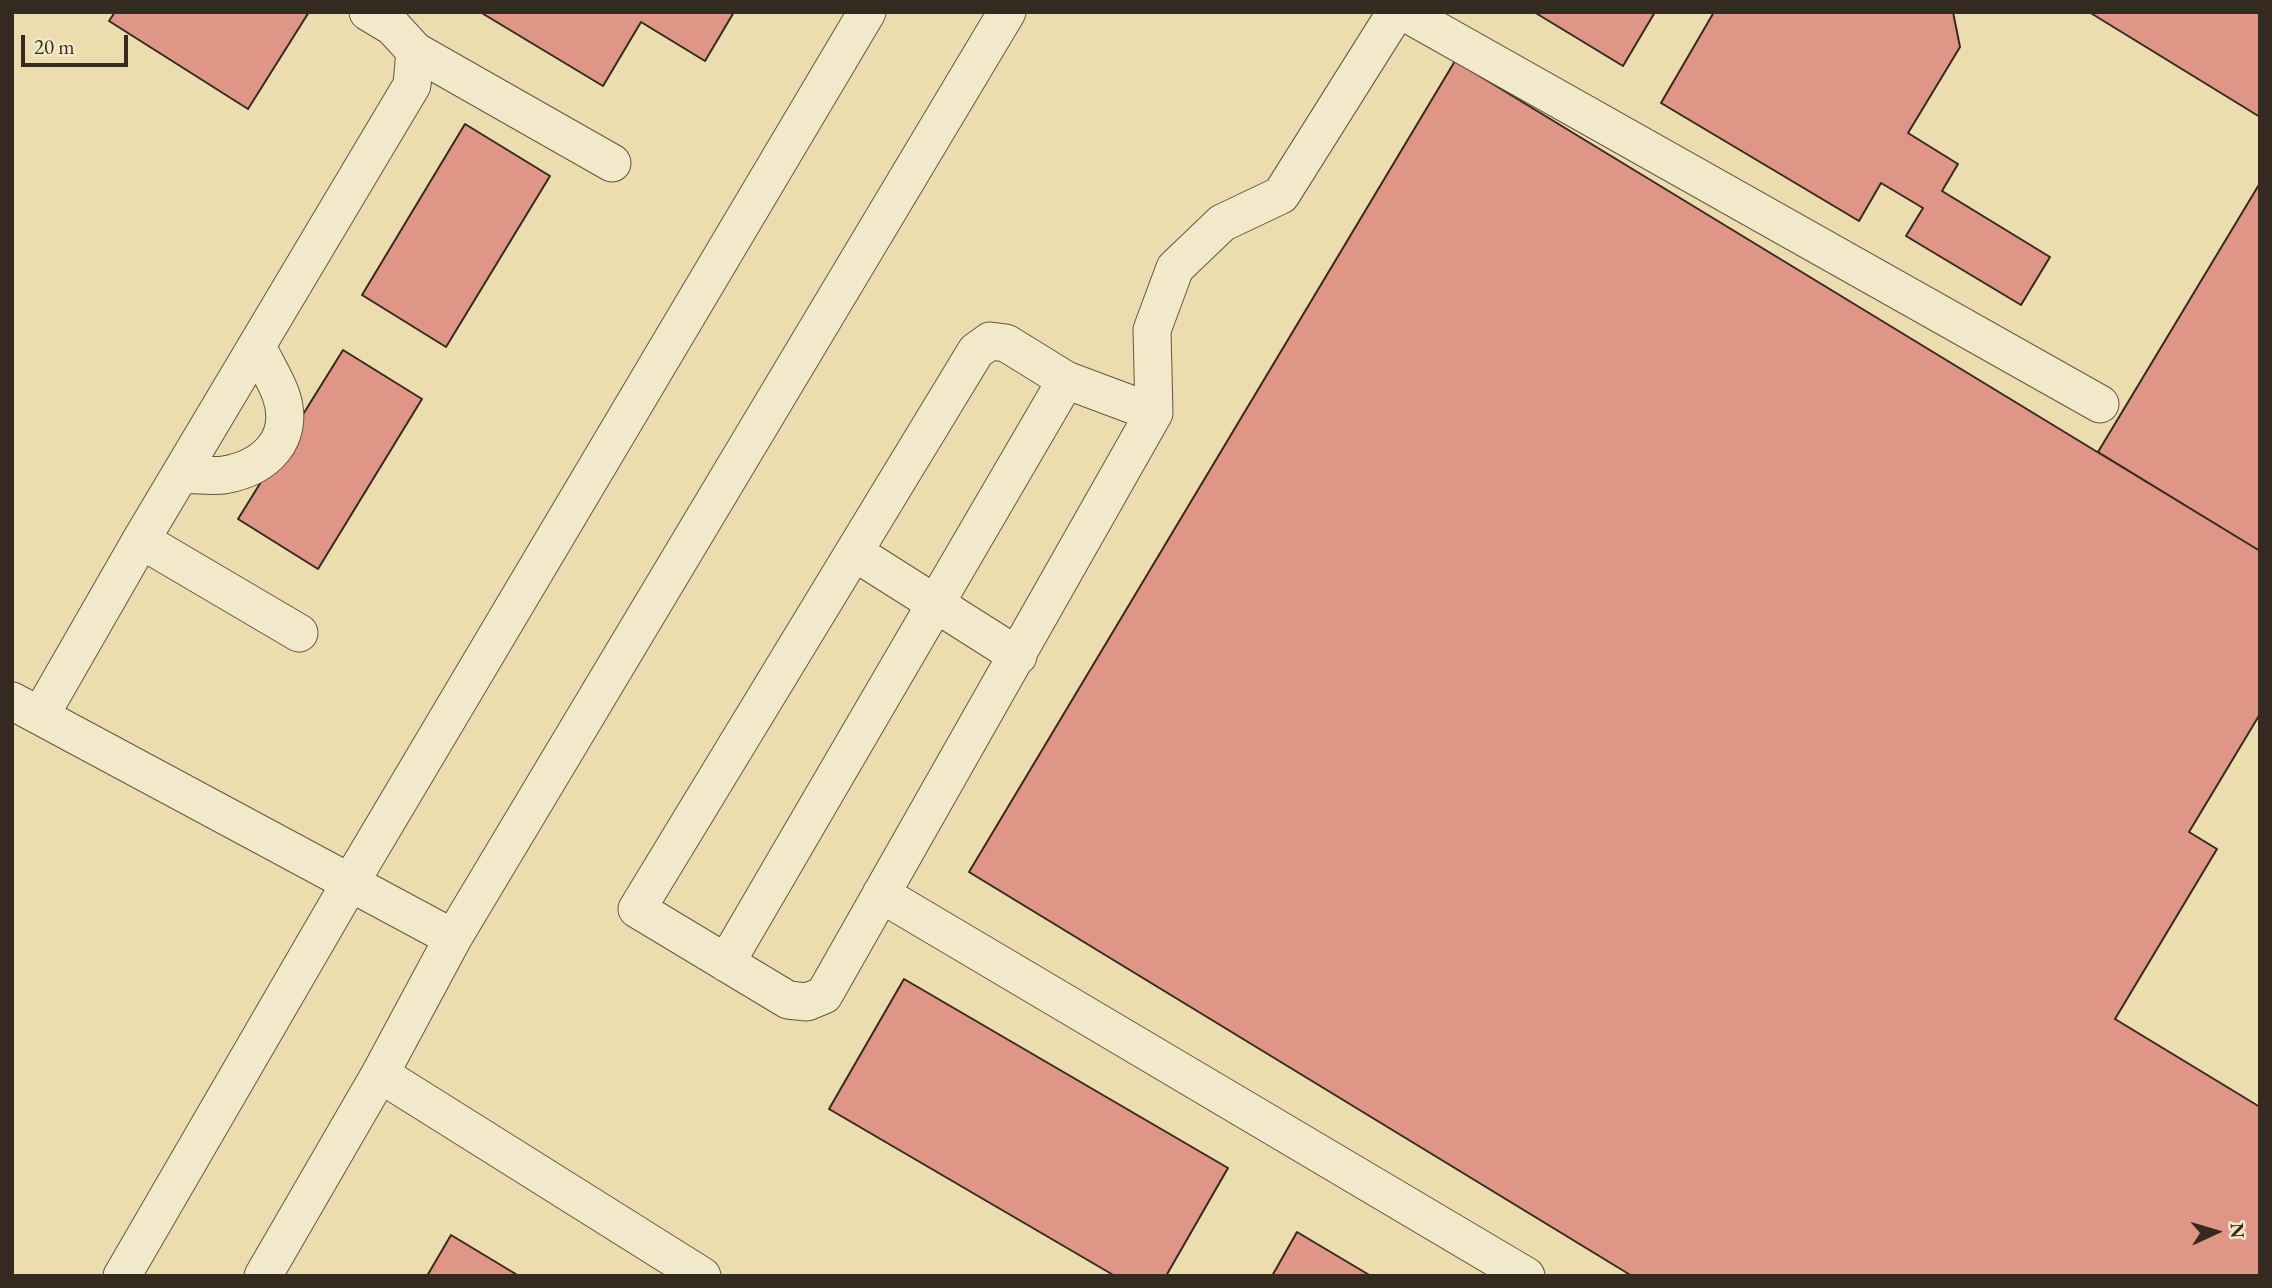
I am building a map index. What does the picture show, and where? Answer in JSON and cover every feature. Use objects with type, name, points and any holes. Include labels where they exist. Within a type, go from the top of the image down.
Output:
[{"type":"street","points":[[368,12],[393,27],[415,51],[612,163]]},
{"type":"street","points":[[122,1276],[350,883],[867,12]]},
{"type":"street","points":[[263,1276],[380,1074],[453,938],[1007,12]]},
{"type":"street","points":[[1154,412],[1066,380],[1006,342],[990,341],[976,351],[637,909],[788,1000],[807,1002],[824,995],[1154,412],[1152,330],[1175,268],[1222,223],[1281,195],[1396,12]]},
{"type":"street","points":[[1404,12],[2099,404]]},
{"type":"street","points":[[415,51],[412,85],[141,540],[26,708],[453,938]]},
{"type":"street","points":[[181,474],[222,475],[252,467],[265,459],[279,442],[285,419],[281,396],[257,346]]},
{"type":"street","points":[[726,963],[1066,380]]},
{"type":"street","points":[[141,540],[299,633]]},
{"type":"street","points":[[854,552],[1018,656]]},
{"type":"street","points":[[881,894],[1526,1276]]},
{"type":"street","points":[[380,1074],[702,1276]]},
{"type":"building","points":[[115,12],[309,12],[248,109],[109,21]]},
{"type":"building","points":[[480,12],[734,12],[705,61],[641,22],[603,86]]},
{"type":"building","points":[[1534,12],[1655,12],[1623,66]]},
{"type":"building","points":[[1714,12],[1953,12],[1960,47],[1908,133],[1958,164],[1942,191],[2050,257],[2021,305],[1906,236],[1923,208],[1881,183],[1859,221],[1661,103]]},
{"type":"building","points":[[2089,12],[2260,12],[2260,117]]},
{"type":"building","points":[[1455,61],[2260,551],[2260,714],[2189,832],[2217,849],[2115,1019],[2260,1107],[2260,1276],[1632,1276],[969,872]]},
{"type":"building","points":[[465,124],[550,176],[446,347],[362,295]]},
{"type":"building","points":[[2260,183],[2260,551],[2098,452]]},
{"type":"building","points":[[343,350],[422,399],[318,569],[238,519]]},
{"type":"building","points":[[904,979],[1228,1168],[1166,1276],[1115,1276],[829,1109]]},
{"type":"building","points":[[1297,1232],[1371,1276],[1272,1276]]},
{"type":"building","points":[[451,1235],[519,1276],[427,1276]]}]
